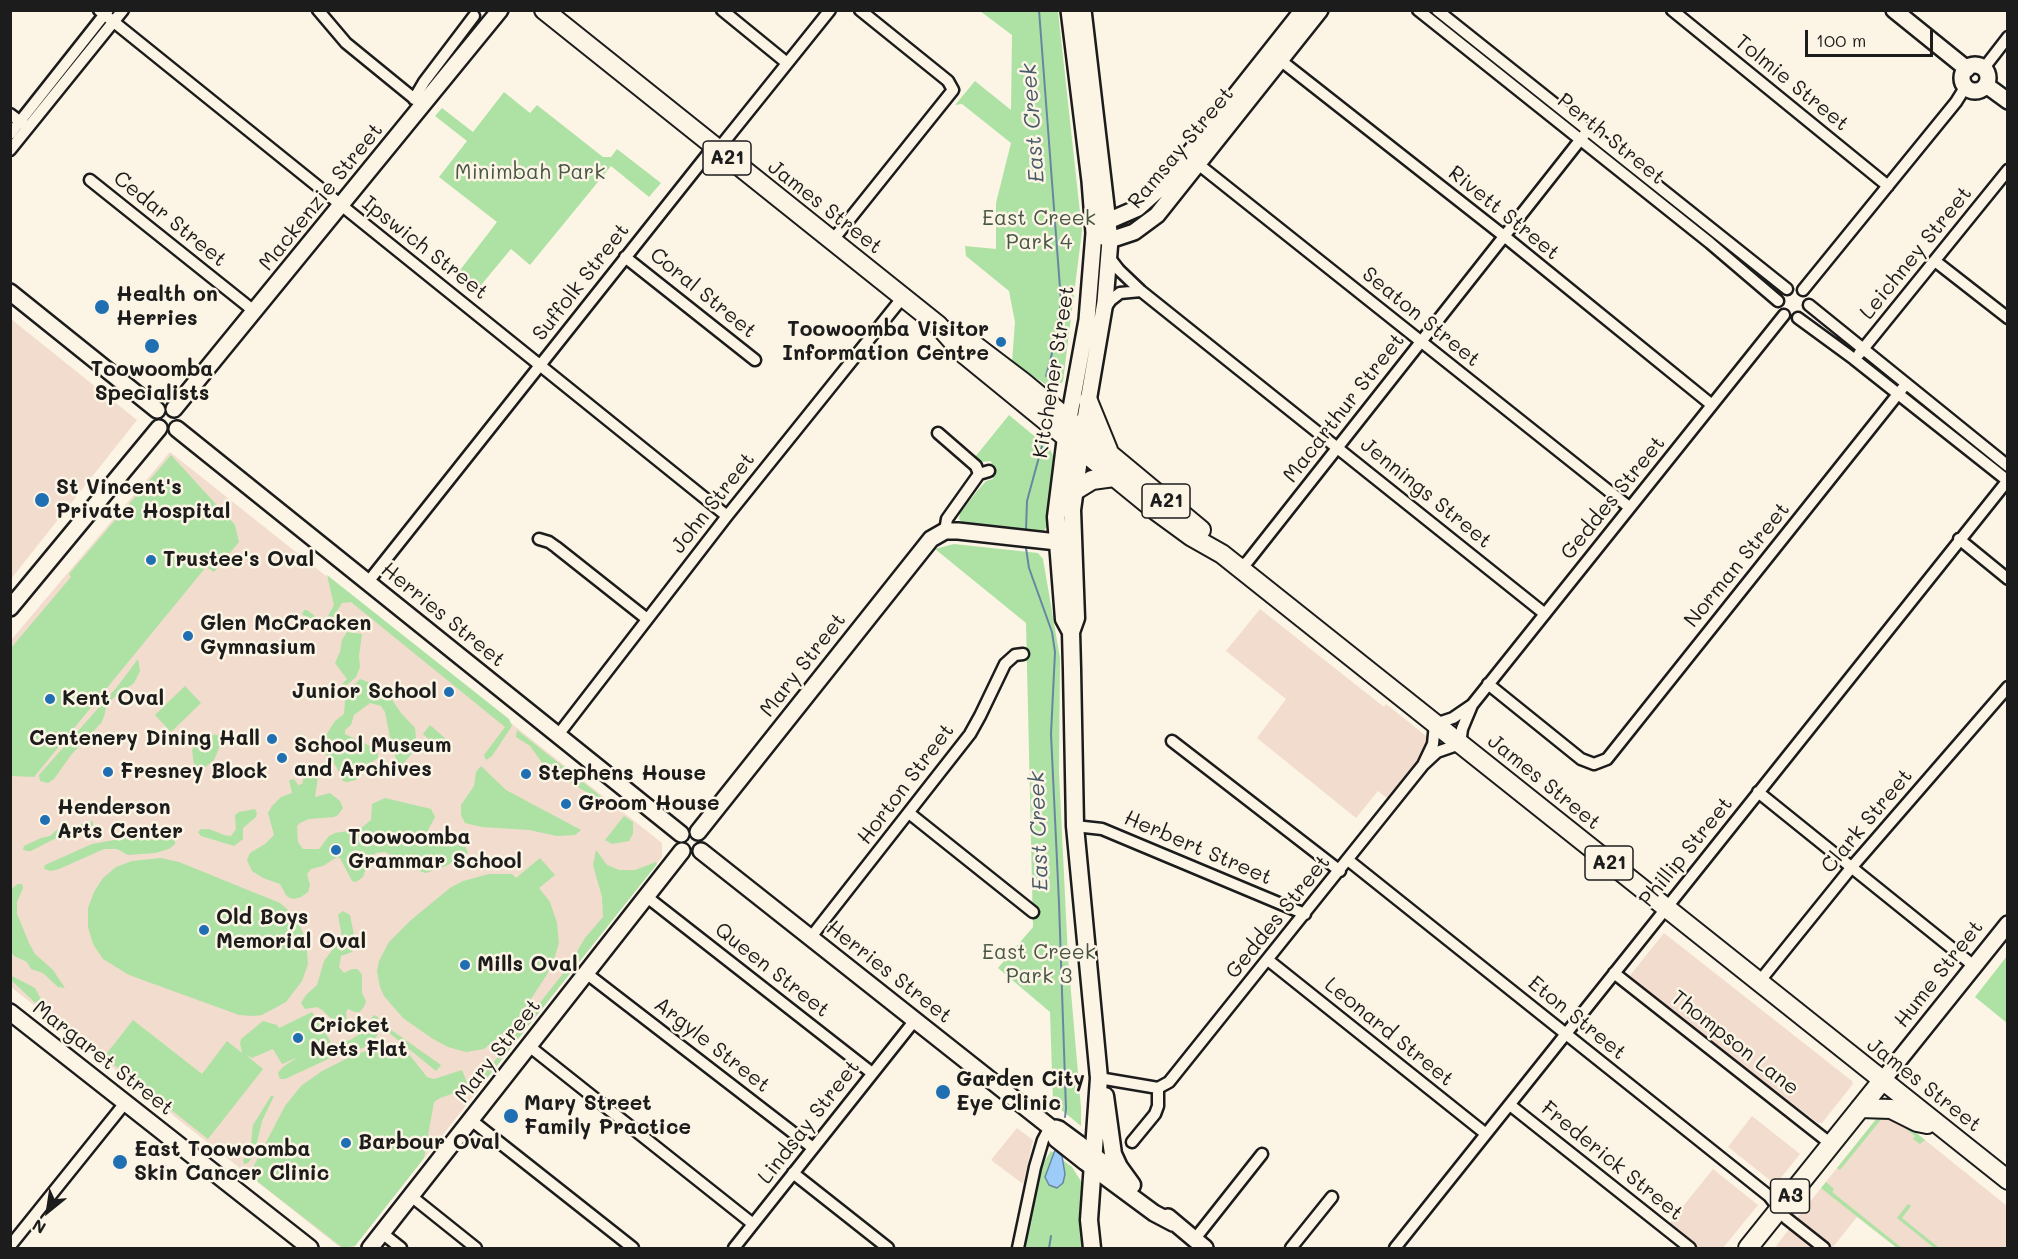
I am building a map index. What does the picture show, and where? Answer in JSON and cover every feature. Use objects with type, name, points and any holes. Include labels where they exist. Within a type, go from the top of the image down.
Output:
[{"type":"highway","name":"James Street","points":[[544,10],[938,325],[973,344],[1072,429],[1108,452],[1199,528],[1222,554]]},
{"type":"highway","points":[[1088,401],[1108,452]]},
{"type":"highway","name":"James Street","points":[[1072,429],[1080,449],[1114,477],[1184,531],[1240,568],[2007,1180]]},
{"type":"highway","points":[[1074,491],[1092,480],[1114,477]]},
{"type":"highway","name":"Hume Street","points":[[1748,1248],[1882,1081]]},
{"type":"highway","points":[[1860,1108],[1885,1107],[1917,1122],[1941,1127]]},
{"type":"main road","name":"Mackenzie Street","points":[[174,409],[340,206],[418,102],[500,10]]},
{"type":"main road","name":"Kitchener Street","points":[[1068,10],[1104,178],[1110,240],[1104,310],[1088,401],[1072,429]]},
{"type":"main road","name":"Kitchener Street","points":[[1083,10],[1094,233],[1087,320],[1072,429],[1057,505],[1076,618],[1071,632],[1075,826],[1099,1078],[1098,1165]]},
{"type":"main road","name":"Ramsay Street","points":[[1275,56],[1303,10]]},
{"type":"main road","name":"Ramsay Street","points":[[1110,240],[1134,232],[1157,215],[1193,160],[1275,56],[1320,10]]},
{"type":"main road","points":[[1894,10],[1967,69]]},
{"type":"main road","points":[[1974,65],[1984,68],[1988,75],[1986,85],[1975,91],[1966,86],[1963,77],[1967,69],[1974,65]]},
{"type":"main road","points":[[1986,85],[2007,101]]},
{"type":"main road","name":"Ramsay Street","points":[[1094,233],[1108,221],[1138,208],[1193,160]]},
{"type":"main road","points":[[1104,178],[1116,201],[1128,207],[1138,208]]},
{"type":"main road","points":[[1094,233],[1110,240]]},
{"type":"main road","points":[[10,292],[157,410]]},
{"type":"main road","points":[[164,407],[174,409],[180,417],[177,429],[169,432],[159,428],[154,419],[157,410],[164,407]]},
{"type":"main road","points":[[11,608],[159,428]]},
{"type":"main road","name":"Herries Street","points":[[177,429],[681,834]]},
{"type":"main road","name":"Kitchener Street","points":[[1065,542],[1080,449]]},
{"type":"main road","points":[[945,531],[1065,542]]},
{"type":"main road","name":"Mary Street","points":[[698,832],[920,550],[931,538],[945,531]]},
{"type":"main road","points":[[691,829],[698,832],[704,842],[701,851],[692,855],[682,851],[678,845],[681,834],[691,829]]},
{"type":"main road","name":"Mary Street","points":[[370,1248],[682,851]]},
{"type":"main road","name":"Herries Street","points":[[701,851],[1050,1127],[1059,1129],[1154,1213],[1173,1223]]},
{"type":"main road","name":"Hume Street","points":[[1882,1081],[2007,924]]},
{"type":"main road","name":"Margaret Street","points":[[10,1012],[310,1248]]},
{"type":"main road","points":[[1099,1078],[1106,1100],[1113,1154],[1132,1185]]},
{"type":"main road","name":"Kitchener Street","points":[[1094,1248],[1089,1220],[1106,1100]]},
{"type":"main road","name":"Herries Street","points":[[1098,1165],[1132,1185],[1199,1244]]},
{"type":"street","points":[[10,150],[24,125],[106,15],[123,10]]},
{"type":"street","points":[[318,10],[346,43],[418,102]]},
{"type":"street","points":[[722,10],[787,63]]},
{"type":"street","name":"Suffolk Street","points":[[368,582],[707,155],[724,142],[830,10]]},
{"type":"street","points":[[832,241],[953,90],[948,81],[860,10]]},
{"type":"street","name":"Perth Street","points":[[1418,10],[1451,29],[1505,72],[1580,139],[1710,243],[1778,301]]},
{"type":"street","name":"Perth Street","points":[[1437,10],[1451,29]]},
{"type":"street","name":"Tolmie Street","points":[[1672,10],[1888,186]]},
{"type":"street","name":"Ipswich Street","points":[[106,15],[726,516]]},
{"type":"street","name":"Mackenzie Street","points":[[418,102],[423,82],[474,16]]},
{"type":"street","points":[[1984,68],[2007,37]]},
{"type":"street","name":"Rivett Street","points":[[1275,56],[1504,236],[1712,405]]},
{"type":"street","name":"Perth Street","points":[[1505,72],[1588,130],[1787,289]]},
{"type":"street","points":[[1803,290],[1956,102],[1966,86]]},
{"type":"street","points":[[10,114],[24,125]]},
{"type":"street","points":[[10,134],[24,125]]},
{"type":"street","name":"Macarthur Street","points":[[1240,568],[1248,561],[1588,130]]},
{"type":"street","name":"Seaton Street","points":[[1193,160],[1629,507]]},
{"type":"street","name":"Leichney Street","points":[[1854,359],[2007,170]]},
{"type":"street","name":"Cedar Street","points":[[90,180],[254,311]]},
{"type":"street","points":[[1710,243],[1718,233]]},
{"type":"street","name":"Coral Street","points":[[625,257],[755,360]]},
{"type":"street","name":"Jennings Street","points":[[1109,257],[1141,291],[1545,614]]},
{"type":"street","points":[[1935,261],[2007,318]]},
{"type":"street","points":[[1798,318],[1805,313],[1809,305],[1808,297],[1803,290],[1793,287],[1782,293],[1778,301],[1779,309],[1784,315],[1808,323],[2007,481]]},
{"type":"street","points":[[1104,310],[1120,293],[1141,291]]},
{"type":"street","name":"John Street","points":[[558,735],[726,516],[903,297]]},
{"type":"street","points":[[1809,305],[2007,466]]},
{"type":"street","name":"Geddes Street","points":[[1158,1088],[1176,1076],[1423,765],[1437,752],[1460,744],[1462,729],[1472,705],[1784,315]]},
{"type":"street","name":"Norman Street","points":[[1488,684],[1581,759],[1594,764],[1607,759],[1906,384]]},
{"type":"street","name":"Mary Street","points":[[938,433],[984,473],[947,519],[945,531]]},
{"type":"street","name":"Phillip Street","points":[[1397,1248],[2007,481]]},
{"type":"street","points":[[539,539],[556,547],[647,619]]},
{"type":"street","points":[[1959,539],[2007,579]]},
{"type":"street","name":"Horton Street","points":[[811,937],[969,734],[1005,664],[1015,655],[1023,654]]},
{"type":"street","name":"Clark Street","points":[[1759,982],[1851,868],[2007,687]]},
{"type":"street","name":"Geddes Street","points":[[1423,765],[1433,744],[1436,724],[1453,718],[1472,705]]},
{"type":"street","points":[[1172,741],[1340,871]]},
{"type":"street","points":[[1758,792],[1974,966]]},
{"type":"street","points":[[909,813],[1034,912]]},
{"type":"street","name":"Herbert Street","points":[[1075,826],[1102,829],[1305,914]]},
{"type":"street","name":"Eton Street","points":[[1348,860],[1773,1200],[1786,1218],[1824,1248]]},
{"type":"street","name":"Queen Street","points":[[647,897],[872,1073]]},
{"type":"street","name":"Leonard Street","points":[[1268,960],[1486,1134]]},
{"type":"street","name":"Argyle Street","points":[[586,973],[813,1148]]},
{"type":"street","name":"Thompson Lane","points":[[1614,973],[1832,1144]]},
{"type":"street","name":"Lindsay Street","points":[[738,1247],[753,1224],[915,1020]]},
{"type":"street","points":[[529,1046],[753,1224]]},
{"type":"street","points":[[1099,1078],[1158,1088],[1158,1106],[1155,1114],[1132,1142]]},
{"type":"street","points":[[10,1246],[125,1103]]},
{"type":"street","name":"Frederick Street","points":[[1510,1105],[1690,1248]]},
{"type":"street","points":[[471,1120],[633,1248]]},
{"type":"street","points":[[1018,1248],[1039,1150],[1050,1127]]},
{"type":"street","points":[[1199,1244],[1262,1154]]},
{"type":"street","points":[[794,1173],[888,1248]]},
{"type":"street","points":[[411,1196],[476,1248]]},
{"type":"street","points":[[1291,1248],[1332,1197]]},
{"type":"street","points":[[382,1233],[401,1248]]},
{"type":"shaded area","name":"St Vincent's Private Hospital","points":[[11,319],[137,420],[11,579]]},
{"type":"shaded area","name":"Toowoomba Grammar School","points":[[170,452],[662,843],[662,857],[355,1246],[350,1248],[337,1245],[11,987],[11,640]]},
{"type":"shaded area","points":[[1260,609],[1384,707],[1386,704],[1430,739],[1429,747],[1388,799],[1378,791],[1356,818],[1257,738],[1286,699],[1226,651]]},
{"type":"shaded area","points":[[1664,933],[1852,1081],[1853,1084],[1822,1123],[1818,1123],[1628,978]]},
{"type":"shaded area","points":[[1881,1113],[1899,1119],[2007,1206],[2007,1248],[1897,1248],[1857,1217],[1833,1247],[1797,1218]]},
{"type":"shaded area","points":[[1752,1116],[1800,1154],[1780,1179],[1771,1181],[1728,1147]]},
{"type":"shaded area","points":[[1017,1128],[1033,1140],[1023,1184],[991,1160]]},
{"type":"shaded area","points":[[1713,1169],[1758,1205],[1723,1248],[1696,1248],[1668,1225]]},
{"type":"shaded area","points":[[1790,1228],[1815,1248],[1779,1248],[1776,1246]]},
{"type":"green space","name":"East Creek Park 4","points":[[980,11],[1058,11],[1082,231],[1063,381],[1058,388],[1045,384],[1012,362],[1015,322],[1009,291],[966,256],[965,246],[996,249],[996,203],[1011,143],[962,104],[955,105],[975,81],[1011,110],[1012,35]]},
{"type":"green space","name":"Minimbah Park","points":[[504,92],[530,113],[537,105],[603,157],[611,157],[617,149],[661,183],[649,197],[611,166],[530,265],[511,249],[477,290],[457,274],[497,222],[439,177],[467,141],[435,116],[442,108],[473,132]]},
{"type":"green space","points":[[1009,415],[1050,449],[1055,460],[1047,527],[1040,534],[967,527],[959,519],[960,513],[978,490],[986,481],[993,479],[991,461],[981,462],[975,457]]},
{"type":"green space","points":[[171,455],[235,525],[239,542],[214,572],[206,567],[34,777],[11,776],[11,648],[71,577],[69,574]]},
{"type":"green space","name":"East Creek Park 3","points":[[954,544],[1038,553],[1043,559],[1060,658],[1059,772],[1068,957],[1081,1126],[1053,1103],[1050,1012],[998,968],[1033,927],[1026,623],[935,549]]},
{"type":"green space","points":[[327,575],[509,719],[512,726],[492,756],[486,760],[484,755],[505,727],[351,602],[342,603],[325,631],[321,631],[317,625],[302,614],[304,610],[307,610],[320,620],[326,620],[334,605]]},
{"type":"green space","points":[[347,632],[362,634],[360,667],[356,677],[341,690],[339,687],[347,679],[335,663]]},
{"type":"green space","points":[[138,659],[140,671],[134,683],[107,703],[101,723],[71,755],[54,779],[48,783],[40,781],[39,775],[117,687]]},
{"type":"green space","points":[[360,679],[384,688],[401,713],[415,728],[417,747],[395,774],[391,773],[397,762],[385,712],[381,706],[370,703],[354,715],[345,734],[372,747],[378,754],[378,758],[364,767],[356,780],[347,782],[343,781],[336,766],[323,751],[321,743],[335,721],[344,714],[345,701]]},
{"type":"green space","points":[[185,686],[201,703],[171,732],[155,715]]},
{"type":"green space","points":[[430,725],[454,746],[446,755],[423,734]]},
{"type":"green space","points":[[517,730],[603,798],[599,801],[572,784],[567,777],[555,776],[551,764],[543,764],[530,746],[516,737]]},
{"type":"green space","points":[[211,734],[220,736],[222,741],[214,760],[203,769],[194,765],[192,750],[197,742]]},
{"type":"green space","points":[[481,766],[506,790],[581,830],[575,835],[557,836],[529,830],[482,827],[465,823],[461,815],[461,805],[474,786],[476,772]]},
{"type":"green space","points":[[309,769],[316,771],[318,777],[315,797],[330,793],[340,801],[343,808],[334,817],[309,819],[297,826],[298,842],[303,849],[319,849],[329,836],[335,833],[360,829],[371,820],[372,804],[385,798],[431,809],[435,817],[427,832],[428,840],[439,846],[461,844],[465,846],[468,853],[446,866],[426,873],[413,869],[385,852],[376,853],[370,858],[363,877],[356,882],[352,881],[340,858],[337,857],[323,866],[311,869],[307,874],[310,885],[308,892],[301,897],[290,898],[280,884],[252,871],[247,860],[250,853],[274,835],[268,813],[281,797],[292,793],[289,780],[294,779],[298,785],[302,784]]},
{"type":"green space","points":[[255,809],[256,817],[243,828],[243,839],[234,846],[201,836],[198,832],[201,829],[209,829],[231,836],[236,829],[235,815]]},
{"type":"green space","points":[[624,816],[633,822],[633,834],[629,841],[612,844],[605,840]]},
{"type":"green space","points":[[93,821],[93,827],[90,830],[54,839],[31,851],[23,849],[24,846],[50,836],[59,828]]},
{"type":"green space","points":[[159,832],[175,836],[175,844],[169,849],[155,853],[128,855],[117,849],[104,849],[59,869],[51,871],[44,869],[45,865],[92,844]]},
{"type":"green space","points":[[596,850],[607,865],[619,870],[635,870],[656,862],[657,864],[475,1093],[472,1090],[568,967],[585,938],[603,917],[602,897],[593,865]]},
{"type":"green space","points":[[161,858],[179,862],[280,903],[296,917],[306,940],[308,964],[302,981],[286,1002],[262,1015],[239,1015],[129,975],[103,959],[93,944],[88,927],[88,908],[94,892],[103,878],[116,867],[132,861]]},
{"type":"green space","name":"Mills Oval","points":[[540,858],[555,875],[539,888],[550,902],[557,923],[559,943],[546,976],[515,1023],[484,1049],[466,1052],[448,1047],[433,1039],[403,1018],[384,996],[377,971],[379,961],[389,942],[411,920],[450,888],[463,881],[489,874],[512,874],[516,878]]},
{"type":"green space","points":[[22,884],[23,888],[17,902],[17,914],[29,943],[35,954],[53,970],[65,988],[58,987],[43,973],[31,969],[27,962],[14,956],[11,951],[11,889]]},
{"type":"green space","points":[[343,911],[350,915],[356,945],[352,952],[341,956],[339,967],[344,973],[352,969],[360,972],[362,993],[366,1001],[360,1012],[348,1009],[347,1022],[338,1025],[317,1007],[305,1009],[301,1003],[317,985],[324,961],[342,937],[338,915]]},
{"type":"green space","points":[[2007,956],[2007,1023],[1975,997]]},
{"type":"green space","points":[[10,975],[35,988],[46,1009],[43,1010],[11,980]]},
{"type":"green space","points":[[312,1012],[331,1042],[308,1053],[350,1040],[358,1035],[374,1015],[378,1017],[380,1031],[375,1039],[363,1048],[337,1055],[285,1079],[280,1079],[278,1073],[298,1057],[282,1064],[273,1049],[252,1058],[246,1055],[263,1069],[208,1139],[104,1057],[133,1020],[202,1074],[227,1041],[242,1053],[241,1039],[263,1021],[277,1025],[279,1028]]},
{"type":"green space","points":[[390,1029],[441,1065],[436,1071],[388,1032]]},
{"type":"green space","name":"Barbour Oval","points":[[386,1044],[396,1045],[408,1053],[427,1077],[434,1079],[462,1070],[469,1088],[434,1102],[424,1158],[355,1246],[343,1248],[249,1175],[285,1106],[301,1086],[322,1071],[352,1056]]},
{"type":"green space","points":[[271,1096],[274,1096],[262,1121],[254,1155],[248,1163],[244,1164],[243,1160],[251,1143],[253,1125]]},
{"type":"green space","points":[[1881,1113],[1899,1119],[1925,1140],[1920,1144],[1913,1139],[1915,1136],[1897,1122],[1883,1117],[1840,1170],[1837,1168]]},
{"type":"green space","points":[[1051,1151],[1072,1167],[1086,1189],[1088,1248],[1024,1248],[1040,1168]]},
{"type":"green space","points":[[1826,1182],[1834,1189],[1832,1192],[1902,1248],[1897,1248],[1821,1188]]},
{"type":"green space","points":[[1908,1204],[1911,1206],[1902,1218],[1938,1247],[1932,1248],[1897,1218]]},
{"type":"water","points":[[1055,1150],[1062,1156],[1065,1174],[1063,1183],[1057,1188],[1049,1185],[1045,1177]]},
{"type":"waterway","name":"East Creek","points":[[1039,10],[1061,301],[1056,338],[1046,376]]},
{"type":"waterway","name":"East Creek","points":[[1026,530],[1027,501],[1042,446]]},
{"type":"waterway","name":"East Creek","points":[[1026,548],[1029,568],[1052,632],[1055,652],[1051,734],[1059,903],[1065,1117]]},
{"type":"waterway","name":"East Creek","points":[[1049,1248],[1051,1236]]},
{"type":"place","name":"Health on Herries","points":[[102,307]]},
{"type":"place","name":"Toowoomba Visitor Information Centre","points":[[1001,342]]},
{"type":"place","name":"Toowoomba Specialists","points":[[152,346]]},
{"type":"place","name":"St Vincent's Private Hospital","points":[[42,500]]},
{"type":"place","name":"Trustee's Oval","points":[[151,560]]},
{"type":"place","name":"Glen McCracken Gymnasium","points":[[188,636]]},
{"type":"place","name":"Junior School","points":[[449,692]]},
{"type":"place","name":"Kent Oval","points":[[50,699]]},
{"type":"place","name":"Centenery Dining Hall","points":[[272,739]]},
{"type":"place","name":"School Museum and Archives","points":[[282,758]]},
{"type":"place","name":"Fresney Block","points":[[108,772]]},
{"type":"place","name":"Stephens House","points":[[526,774]]},
{"type":"place","name":"Groom House","points":[[566,804]]},
{"type":"place","name":"Henderson Arts Center","points":[[45,820]]},
{"type":"place","name":"Toowoomba Grammar School","points":[[336,850]]},
{"type":"place","name":"Old Boys Memorial Oval","points":[[204,930]]},
{"type":"place","name":"Mills Oval","points":[[465,965]]},
{"type":"place","name":"Cricket Nets Flat","points":[[298,1038]]},
{"type":"place","name":"Garden City Eye Clinic","points":[[943,1092]]},
{"type":"place","name":"Mary Street Family Practice","points":[[511,1116]]},
{"type":"place","name":"Barbour Oval","points":[[346,1143]]},
{"type":"place","name":"East Toowoomba Skin Cancer Clinic","points":[[120,1162]]}]
